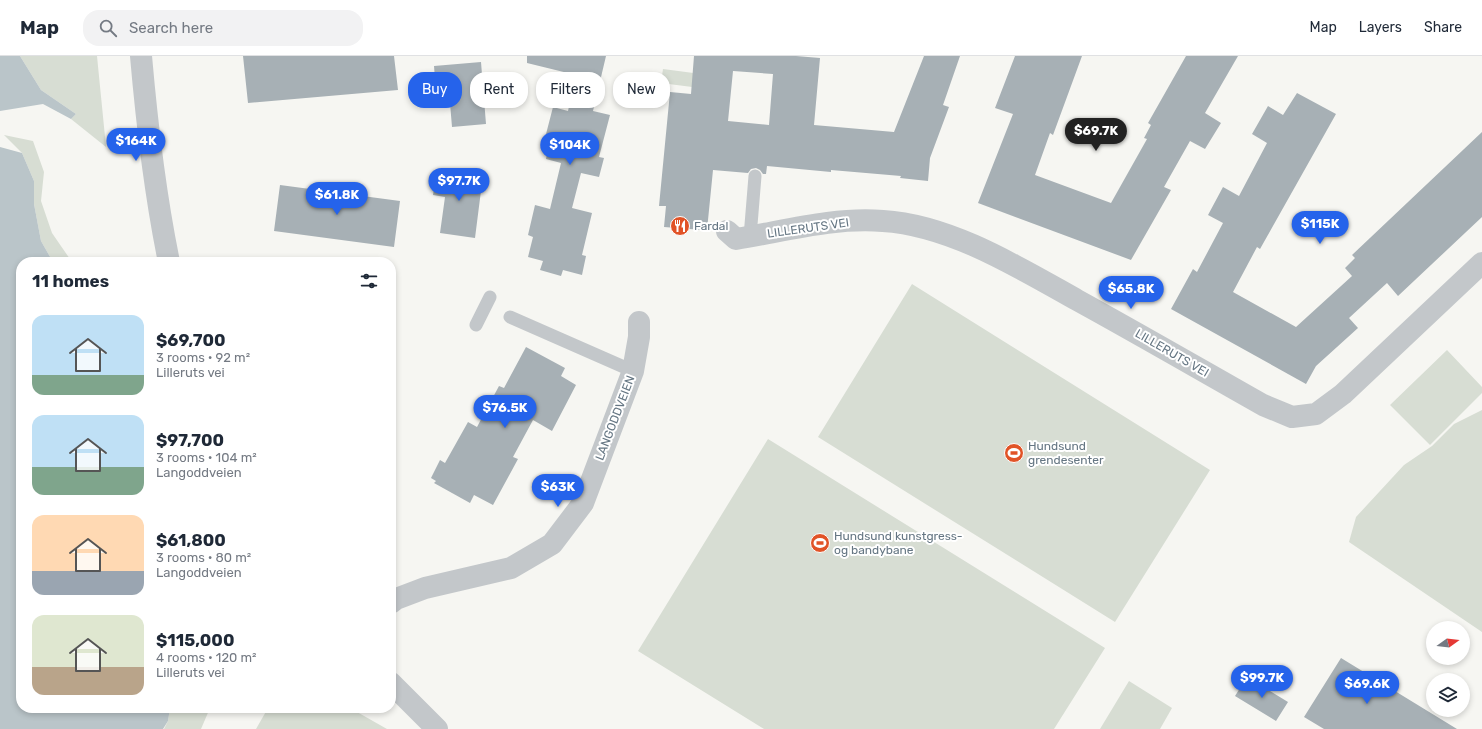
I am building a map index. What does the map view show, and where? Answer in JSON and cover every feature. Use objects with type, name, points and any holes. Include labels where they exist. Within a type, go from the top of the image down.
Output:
[{"type":"street","points":[[142,56],[146,106],[163,232],[168,257]]},
{"type":"street","name":"LILLERUTS VEI","points":[[727,231],[736,240],[792,228],[837,221],[883,221],[929,229],[976,246],[1122,324],[1263,405],[1292,417],[1316,414],[1343,394],[1482,263]]},
{"type":"street","name":"LANGODDVEIEN","points":[[396,599],[425,588],[511,568],[552,544],[583,503],[633,371],[639,336],[639,322]]},
{"type":"street","points":[[396,688],[436,729]]},
{"type":"lane","points":[[750,237],[755,176]]},
{"type":"lane","points":[[476,325],[490,297]]},
{"type":"lane","points":[[510,317],[633,371]]},
{"type":"shaded area","points":[[0,56],[20,56],[41,90],[76,114],[71,119],[43,104],[0,111]]},
{"type":"shaded area","points":[[20,56],[97,56],[106,147],[71,119],[76,114],[41,90]]},
{"type":"shaded area","points":[[663,69],[701,74],[700,88],[670,84],[670,72],[663,72]]},
{"type":"shaded area","points":[[4,135],[33,141],[44,172],[41,201],[52,233],[69,257],[50,257],[41,241],[34,204],[34,181],[22,153]]},
{"type":"shaded area","points":[[0,147],[22,153],[34,181],[34,204],[41,241],[50,257],[16,257],[16,713],[169,713],[168,721],[163,729],[0,729]]},
{"type":"shaded area","name":"Hundsund grendesenter","points":[[912,284],[1210,470],[1115,622],[818,437]]},
{"type":"shaded area","points":[[1447,350],[1482,387],[1482,393],[1430,445],[1390,405]]},
{"type":"shaded area","points":[[1482,410],[1482,632],[1470,624],[1470,621],[1466,621],[1349,542],[1356,517],[1404,465],[1432,446],[1454,424]]},
{"type":"shaded area","name":"Hundsund kunstgress- og bandybane","points":[[768,439],[1105,648],[1054,729],[764,729],[638,651]]},
{"type":"shaded area","points":[[1129,681],[1172,708],[1160,729],[1100,729]]},
{"type":"shaded area","points":[[169,713],[208,713],[201,729],[164,729],[168,721]]},
{"type":"shaded area","points":[[265,713],[359,713],[387,729],[256,729]]},
{"type":"building","points":[[243,56],[394,56],[398,90],[248,103]]},
{"type":"building","points":[[527,56],[606,56],[602,72],[564,72],[527,63]]},
{"type":"building","points":[[694,56],[796,56],[820,58],[814,125],[894,132],[924,56],[960,56],[943,105],[949,107],[930,158],[928,181],[900,178],[901,176],[831,170],[831,172],[767,166],[766,174],[763,174],[756,168],[751,169],[748,173],[713,170],[707,230],[664,227],[666,206],[659,206],[668,108],[670,108],[670,92],[691,94]],"holes":[[[733,71],[773,74],[769,125],[728,121]]]},
{"type":"building","points":[[1015,56],[1082,56],[1053,135],[1050,133],[1035,175],[1111,203],[1147,139],[1144,138],[1151,125],[1148,123],[1186,56],[1238,56],[1205,113],[1221,123],[1205,149],[1190,141],[1164,187],[1171,190],[1131,260],[978,203],[1013,114],[995,108]]},
{"type":"building","points":[[481,62],[482,72],[470,72],[470,108],[485,108],[486,124],[452,127],[450,108],[462,108],[462,72],[434,72],[434,66]]},
{"type":"building","points":[[1297,93],[1336,114],[1260,249],[1257,247],[1233,292],[1296,327],[1352,276],[1345,268],[1355,258],[1352,255],[1482,132],[1482,217],[1398,296],[1387,283],[1349,318],[1358,328],[1316,366],[1306,384],[1171,309],[1193,269],[1197,272],[1223,223],[1208,215],[1223,187],[1239,196],[1267,143],[1252,134],[1268,106],[1283,115]]},
{"type":"building","points":[[553,108],[568,111],[569,108],[594,108],[593,111],[610,115],[599,157],[604,158],[599,177],[581,173],[572,208],[592,213],[582,255],[586,256],[582,275],[563,270],[561,276],[540,270],[543,261],[528,257],[533,237],[528,235],[535,205],[550,209],[561,163],[546,159],[550,139],[545,138]]},
{"type":"building","points":[[437,169],[483,175],[475,238],[440,233],[445,197],[433,195]]},
{"type":"building","points":[[280,185],[400,201],[394,247],[274,231]]},
{"type":"building","points":[[526,347],[565,368],[561,376],[576,385],[552,431],[533,420],[513,457],[518,459],[493,505],[474,495],[470,503],[434,483],[436,481],[431,478],[440,460],[445,463],[468,422],[477,427],[499,386],[504,388]]},
{"type":"building","points":[[1341,658],[1426,710],[1426,717],[1437,717],[1457,729],[1324,729],[1304,717]]},
{"type":"building","points":[[1247,677],[1288,702],[1276,721],[1235,696]]},
{"type":"place","name":"Fardal","points":[[680,226]]},
{"type":"place","name":"Hundsund grendesenter","points":[[1014,453]]},
{"type":"place","name":"Hundsund kunstgress- og bandybane","points":[[820,543]]}]
